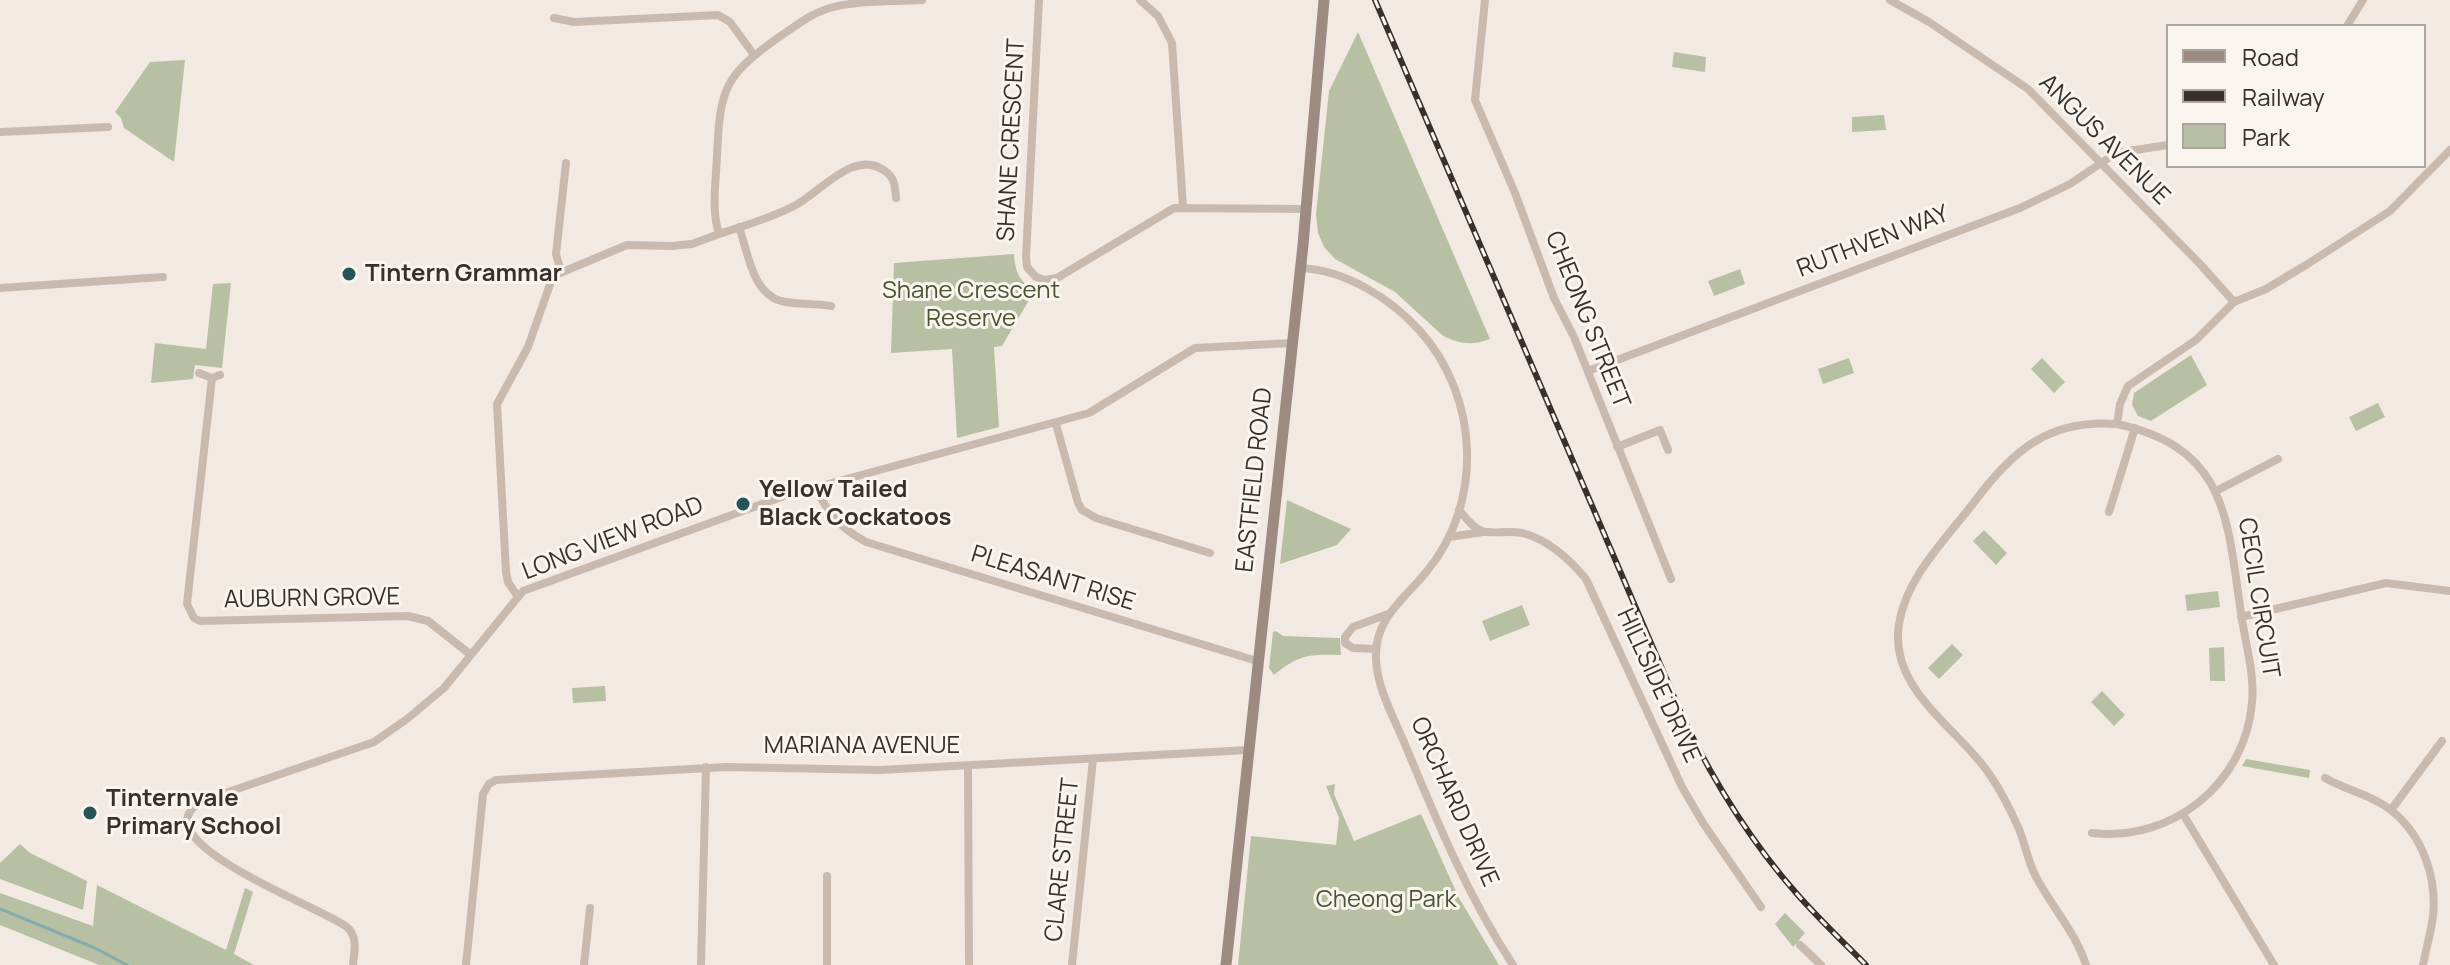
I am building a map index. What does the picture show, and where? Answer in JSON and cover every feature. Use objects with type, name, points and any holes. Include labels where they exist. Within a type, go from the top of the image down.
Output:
[{"type":"main road","name":"EASTFIELD ROAD","points":[[1226,965],[1306,209],[1324,0]]},
{"type":"street","points":[[719,234],[714,218],[720,105],[735,73],[754,55],[811,15],[831,7],[922,0]]},
{"type":"street","name":"SHANE CRESCENT","points":[[1039,0],[1026,257],[1030,271],[1045,280],[1057,278],[1174,208],[1306,209]]},
{"type":"street","points":[[1140,0],[1158,16],[1172,43],[1183,207]]},
{"type":"street","name":"CHEONG STREET","points":[[1485,0],[1475,100],[1671,579]]},
{"type":"street","name":"ANGUS AVENUE","points":[[1890,0],[1929,22],[2028,89],[2234,302]]},
{"type":"street","points":[[2348,24],[2363,0]]},
{"type":"street","points":[[554,18],[574,22],[718,15],[730,22],[754,55]]},
{"type":"street","points":[[0,132],[108,127]]},
{"type":"street","name":"RUTHVEN WAY","points":[[1588,371],[2020,208],[2070,184],[2122,152],[2166,145]]},
{"type":"street","points":[[2117,424],[2120,404],[2128,386],[2196,340],[2234,302],[2266,289],[2383,216],[2450,150]]},
{"type":"street","points":[[561,272],[556,254],[566,163]]},
{"type":"street","points":[[518,597],[508,582],[506,572],[497,404],[528,347],[551,280],[561,272],[627,245],[692,244],[793,207],[854,166],[881,168],[895,183],[896,198]]},
{"type":"street","points":[[739,227],[758,283],[764,291],[783,301],[831,306]]},
{"type":"street","points":[[1300,268],[1329,273],[1370,290],[1404,314],[1435,350],[1453,383],[1463,416],[1467,465],[1459,510],[1449,537],[1427,571],[1388,614],[1376,649],[1353,648],[1345,643],[1345,637],[1353,627],[1388,614]]},
{"type":"street","points":[[0,288],[163,277]]},
{"type":"street","name":"LONG VIEW ROAD","points":[[353,965],[355,942],[346,925],[244,875],[193,836],[187,824],[194,806],[374,742],[444,688],[523,591],[815,487],[1089,413],[1195,348],[1292,343]]},
{"type":"street","name":"AUBURN GROVE","points":[[199,373],[216,376],[187,604],[194,618],[200,621],[415,616],[428,621],[471,655]]},
{"type":"street","points":[[1056,424],[1074,493],[1082,510],[1096,518],[1210,553]]},
{"type":"street","name":"CECIL CIRCUIT","points":[[2086,965],[2071,932],[2035,874],[2018,827],[1990,774],[1922,699],[1908,676],[1898,642],[1902,609],[1910,590],[1999,469],[2035,441],[2068,429],[2117,424],[2157,435],[2184,452],[2216,491],[2226,515],[2253,688],[2245,737],[2237,757],[2218,785],[2202,801],[2183,814],[2145,831],[2092,833]]},
{"type":"street","points":[[2109,512],[2135,428]]},
{"type":"street","points":[[1617,447],[1660,430],[1668,450]]},
{"type":"street","points":[[2216,491],[2278,459]]},
{"type":"street","name":"PLEASANT RISE","points":[[815,487],[827,511],[838,524],[866,542],[1257,661]]},
{"type":"street","points":[[1459,510],[1483,532]]},
{"type":"street","name":"HILLSIDE DRIVE","points":[[1449,537],[1506,530],[1534,537],[1566,558],[1586,579],[1682,787],[1761,907]]},
{"type":"street","points":[[2241,617],[2386,583],[2450,591]]},
{"type":"street","name":"ORCHARD DRIVE","points":[[1376,649],[1377,673],[1449,849],[1513,965]]},
{"type":"street","points":[[2391,810],[2442,741]]},
{"type":"street","name":"MARIANA AVENUE","points":[[466,965],[483,794],[489,784],[502,778],[706,767],[880,770],[1248,750]]},
{"type":"street","name":"CLARE STREET","points":[[1072,965],[1093,759]]},
{"type":"street","points":[[968,766],[969,965]]},
{"type":"street","points":[[701,965],[706,767]]},
{"type":"street","points":[[2325,778],[2391,810],[2417,841],[2429,866],[2432,882],[2433,917],[2423,965]]},
{"type":"street","points":[[2183,814],[2274,965]]},
{"type":"street","points":[[827,876],[827,965]]},
{"type":"street","points":[[584,965],[590,908]]},
{"type":"street","points":[[1800,945],[1821,965]]},
{"type":"green space","points":[[1358,32],[1490,339],[1465,343],[1442,335],[1395,292],[1335,259],[1324,247],[1318,233],[1316,214],[1329,91]]},
{"type":"green space","points":[[1674,52],[1706,57],[1705,72],[1672,67]]},
{"type":"green space","points":[[185,60],[174,162],[124,128],[115,112],[150,62]]},
{"type":"green space","points":[[1884,115],[1886,130],[1852,132],[1852,117]]},
{"type":"green space","name":"Shane Crescent Reserve","points":[[1014,254],[1019,275],[1035,290],[1002,346],[994,347],[999,427],[957,438],[952,349],[891,353],[894,263]]},
{"type":"green space","points":[[1740,269],[1745,284],[1714,296],[1708,281]]},
{"type":"green space","points":[[231,283],[222,368],[195,365],[193,379],[151,383],[155,343],[206,349],[213,284]]},
{"type":"green space","points":[[2191,355],[2207,385],[2151,421],[2138,416],[2132,405],[2134,393]]},
{"type":"green space","points":[[1849,358],[1854,373],[1823,384],[1818,369]]},
{"type":"green space","points":[[2042,358],[2065,382],[2054,393],[2031,369]]},
{"type":"green space","points":[[2378,403],[2385,417],[2356,431],[2349,417]]},
{"type":"green space","points":[[1287,500],[1351,529],[1337,545],[1280,564]]},
{"type":"green space","points":[[1984,530],[2007,553],[1996,565],[1973,541]]},
{"type":"green space","points":[[2218,591],[2220,607],[2187,611],[2185,595]]},
{"type":"green space","points":[[1522,605],[1530,625],[1490,641],[1482,621]]},
{"type":"green space","points":[[1273,632],[1283,636],[1340,638],[1341,655],[1305,657],[1274,675],[1269,668]]},
{"type":"green space","points":[[1952,644],[1963,655],[1939,679],[1928,668]]},
{"type":"green space","points":[[2224,647],[2225,681],[2210,681],[2209,648]]},
{"type":"green space","points":[[605,686],[606,701],[573,703],[572,688]]},
{"type":"green space","points":[[2102,691],[2125,715],[2114,726],[2091,702]]},
{"type":"green space","points":[[2246,759],[2310,770],[2309,778],[2242,766]]},
{"type":"green space","name":"Cheong Park","points":[[1335,784],[1334,794],[1354,841],[1421,814],[1459,898],[1499,965],[1238,965],[1251,836],[1336,845],[1339,818],[1326,786]]},
{"type":"green space","points":[[20,844],[30,853],[87,881],[83,910],[0,879],[0,863]]},
{"type":"green space","points":[[97,885],[226,950],[245,888],[253,892],[234,954],[254,965],[99,965],[0,925],[0,893],[93,926]]},
{"type":"green space","points":[[1785,913],[1805,933],[1793,947],[1775,924]]},
{"type":"waterway","points":[[0,909],[95,948],[127,965]]},
{"type":"railway","points":[[1375,0],[1684,720],[1734,811],[1764,854],[1805,903],[1866,965]]},
{"type":"place","name":"Tintern Grammar","points":[[349,274]]},
{"type":"place","name":"Yellow Tailed Black Cockatoos","points":[[743,504]]},
{"type":"place","name":"Tinternvale Primary School","points":[[90,813]]}]
